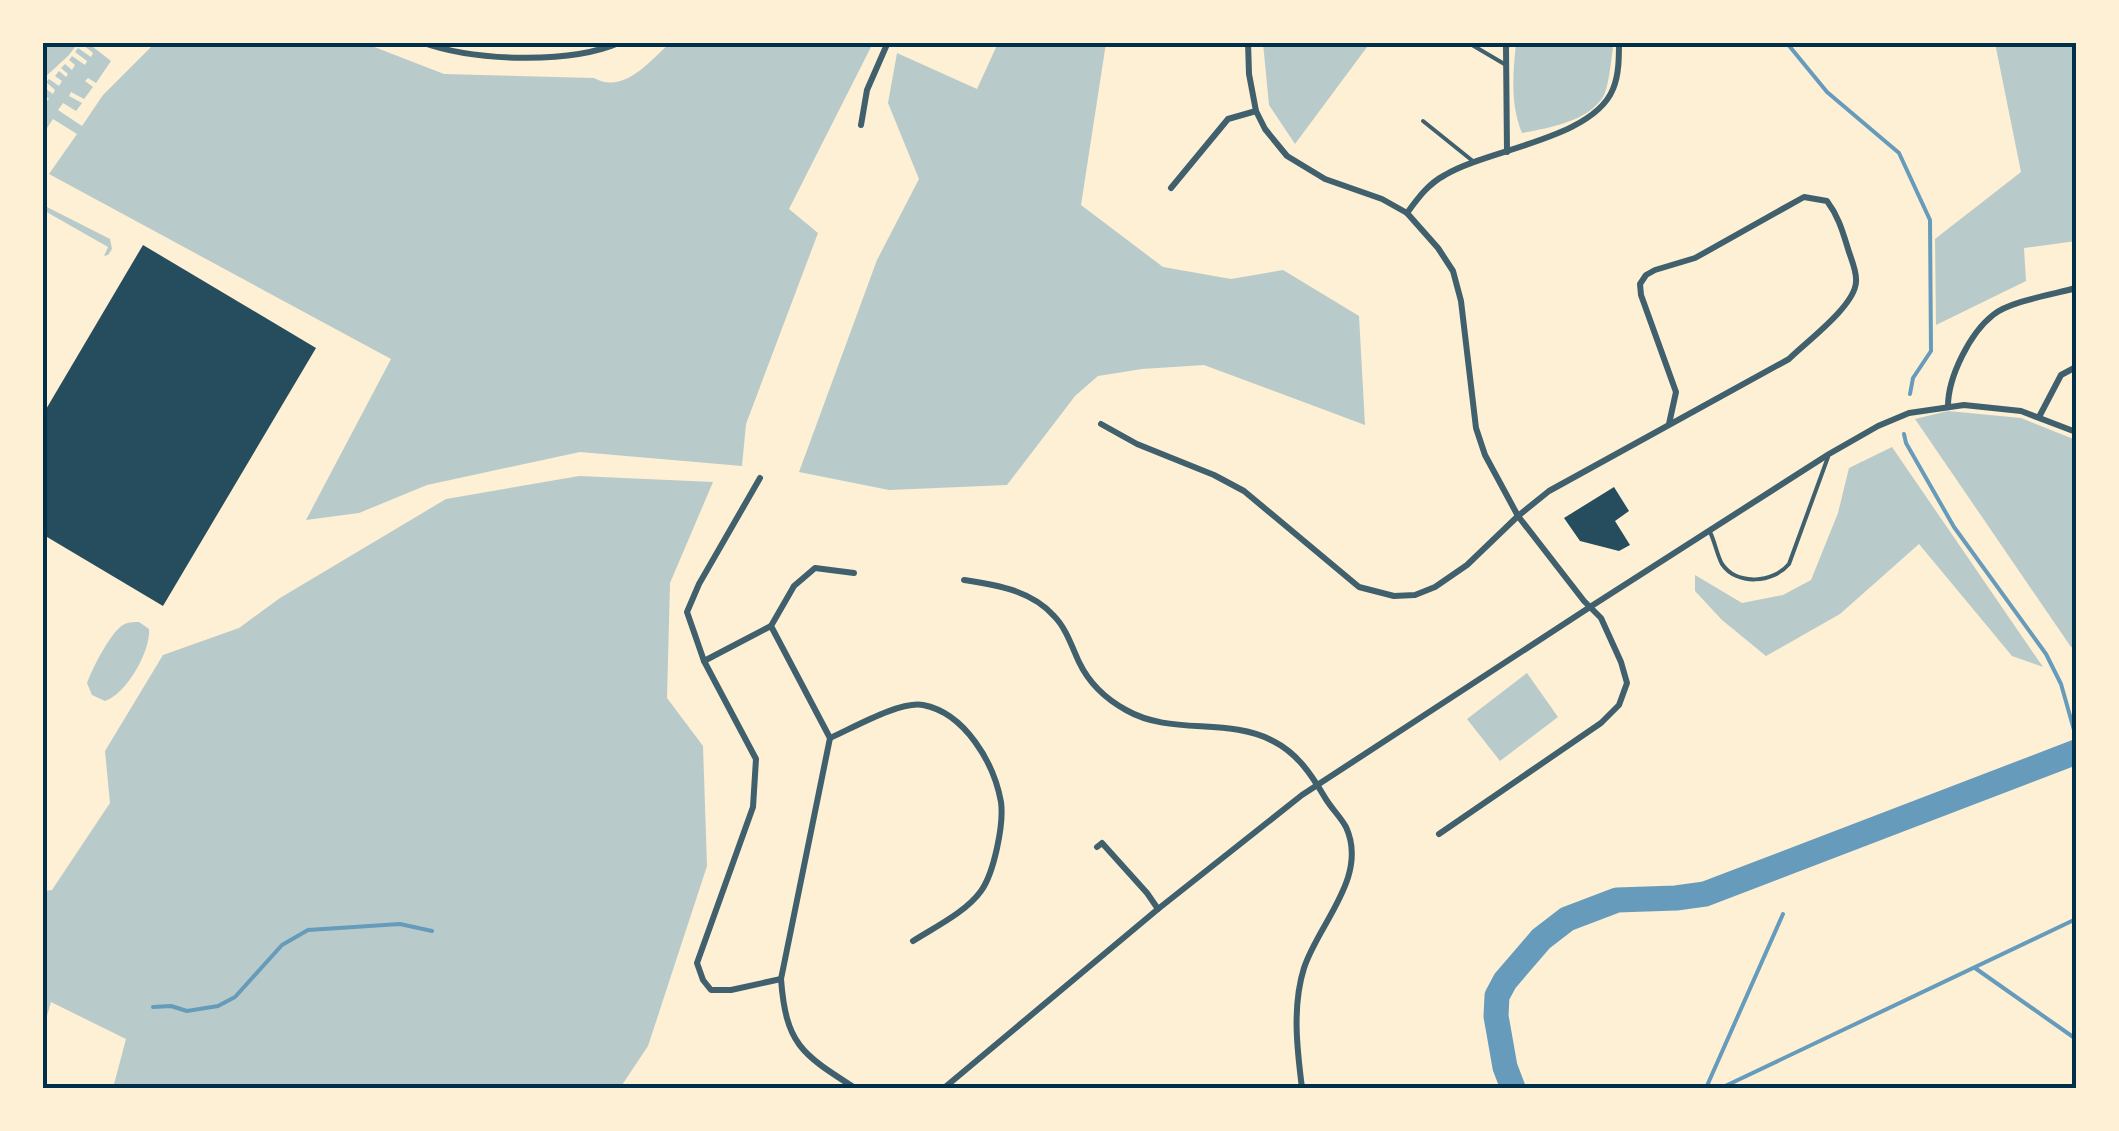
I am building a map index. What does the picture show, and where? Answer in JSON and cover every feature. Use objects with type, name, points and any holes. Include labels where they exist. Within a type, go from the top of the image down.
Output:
[{"type":"street","points":[[421,42],[464,54],[571,56],[620,42]]},
{"type":"street","points":[[861,125],[867,90],[888,42]]},
{"type":"street","points":[[1248,42],[1256,111],[1265,130],[1288,156],[1325,179],[1407,213],[1438,248],[1452,271],[1461,301],[1476,428],[1485,455],[1518,516],[1584,602],[1601,618],[1627,683],[1618,705],[1601,722],[1439,834]]},
{"type":"street","points":[[1507,152],[1509,42]]},
{"type":"street","points":[[1407,213],[1429,185],[1448,172],[1507,152],[1598,112],[1613,89],[1619,42]]},
{"type":"street","points":[[1171,188],[1228,119],[1256,111]]},
{"type":"street","points":[[1100,424],[1244,490],[1358,586],[1394,596],[1415,594],[1435,587],[1467,565],[1549,491],[1789,359],[1849,302],[1857,278],[1838,215],[1827,201],[1804,197],[1694,258],[1646,275],[1640,284],[1641,295],[1676,392],[1669,424]]},
{"type":"street","points":[[1948,406],[1958,363],[1994,313],[2076,288]]},
{"type":"street","points":[[2039,417],[2061,375],[2076,367]]},
{"type":"street","points":[[944,1088],[1158,909],[1318,784],[1829,454],[1908,413],[1964,404],[2039,417],[2076,432]]},
{"type":"street","points":[[760,478],[698,584],[688,612],[704,662],[756,759],[753,808],[698,963],[711,990],[732,990],[781,979]]},
{"type":"street","points":[[704,662],[772,626],[794,586],[815,568],[854,573]]},
{"type":"street","points":[[964,580],[1006,587],[1032,598],[1054,616],[1081,667],[1102,694],[1128,712],[1156,723],[1246,732],[1272,740],[1293,754],[1318,784],[1346,828],[1351,850],[1350,873],[1305,966],[1298,994],[1302,1088]]},
{"type":"street","points":[[772,626],[830,738],[781,979],[783,1010],[791,1035],[815,1062],[854,1088]]},
{"type":"street","points":[[830,738],[900,708],[921,704],[944,713],[969,733],[990,769],[1002,805],[995,861],[980,892],[913,941]]},
{"type":"street","points":[[1097,848],[1102,844],[1158,909]]},
{"type":"lane","points":[[1468,42],[1506,65]]},
{"type":"lane","points":[[1423,121],[1475,162]]},
{"type":"lane","points":[[1710,532],[1724,566],[1733,574],[1756,580],[1780,573],[1789,564],[1829,454]]},
{"type":"shaded area","points":[[43,42],[78,43],[43,79]]},
{"type":"shaded area","points":[[84,42],[111,61],[96,83],[88,78],[85,81],[93,87],[84,99],[71,92],[69,96],[82,103],[76,111],[63,103],[58,110],[82,126],[103,95],[155,43],[364,43],[444,74],[594,78],[615,82],[634,74],[675,43],[873,43],[789,209],[818,233],[746,424],[742,466],[580,452],[427,485],[359,513],[306,520],[391,359],[49,174],[77,134],[53,119],[43,134],[43,100],[49,99],[43,87],[53,94],[55,90],[46,82],[49,79],[59,86],[62,81],[55,76],[59,71],[66,77],[68,74],[61,68],[65,64],[72,70],[72,56],[85,65],[87,61],[75,52],[78,48],[91,57],[93,53]]},
{"type":"shaded area","points":[[1263,42],[1370,43],[1295,144],[1269,105]]},
{"type":"shaded area","points":[[998,43],[1106,43],[1081,205],[1163,267],[1231,279],[1283,270],[1359,316],[1365,425],[1204,365],[1142,369],[1098,376],[1075,396],[1007,485],[889,490],[799,472],[877,260],[919,179],[888,103],[897,53],[977,89]]},
{"type":"shaded area","points":[[1516,43],[1611,43],[1610,73],[1603,97],[1577,118],[1522,133],[1514,100]]},
{"type":"shaded area","points":[[1995,43],[2076,43],[2076,241],[2024,248],[2026,281],[1936,325],[1935,239],[2021,172]]},
{"type":"shaded area","points":[[43,205],[110,239],[112,249],[108,255],[104,256],[108,247],[43,210]]},
{"type":"shaded area","points":[[1948,411],[2021,418],[2076,440],[2076,648],[2071,647],[1915,419]]},
{"type":"shaded area","points":[[1892,447],[2043,667],[2012,656],[1919,544],[1840,614],[1766,656],[1722,620],[1695,591],[1695,575],[1742,603],[1783,595],[1811,580],[1838,513],[1849,468]]},
{"type":"shaded area","points":[[579,476],[713,482],[670,583],[667,698],[703,746],[707,866],[648,1046],[620,1088],[113,1088],[126,1039],[51,1002],[43,1030],[43,891],[52,890],[110,803],[105,751],[163,655],[239,628],[280,598],[446,499]]},
{"type":"shaded area","points":[[139,622],[149,629],[149,638],[136,671],[113,697],[105,701],[92,695],[87,683],[107,643],[123,625]]},
{"type":"shaded area","points":[[1527,673],[1558,717],[1500,761],[1467,719]]},
{"type":"building","points":[[143,245],[316,348],[163,606],[42,534],[42,416]]},
{"type":"building","points":[[1614,487],[1629,511],[1615,521],[1630,545],[1619,551],[1580,541],[1564,518]]},
{"type":"waterway","points":[[1786,42],[1827,92],[1899,153],[1930,220],[1931,351],[1913,378],[1910,394]]},
{"type":"waterway","points":[[1904,434],[1954,527],[2046,654],[2061,684],[2076,737]]},
{"type":"waterway","points":[[1513,1088],[1496,1016],[1497,996],[1541,939],[1567,919],[1617,900],[1705,894],[2076,752]]},
{"type":"waterway","points":[[1706,1088],[1783,914]]},
{"type":"waterway","points":[[1721,1088],[2076,919]]},
{"type":"waterway","points":[[153,1007],[171,1006],[187,1011],[218,1006],[235,997],[282,945],[308,930],[400,924],[432,931]]},
{"type":"waterway","points":[[1975,968],[2076,1039]]}]
